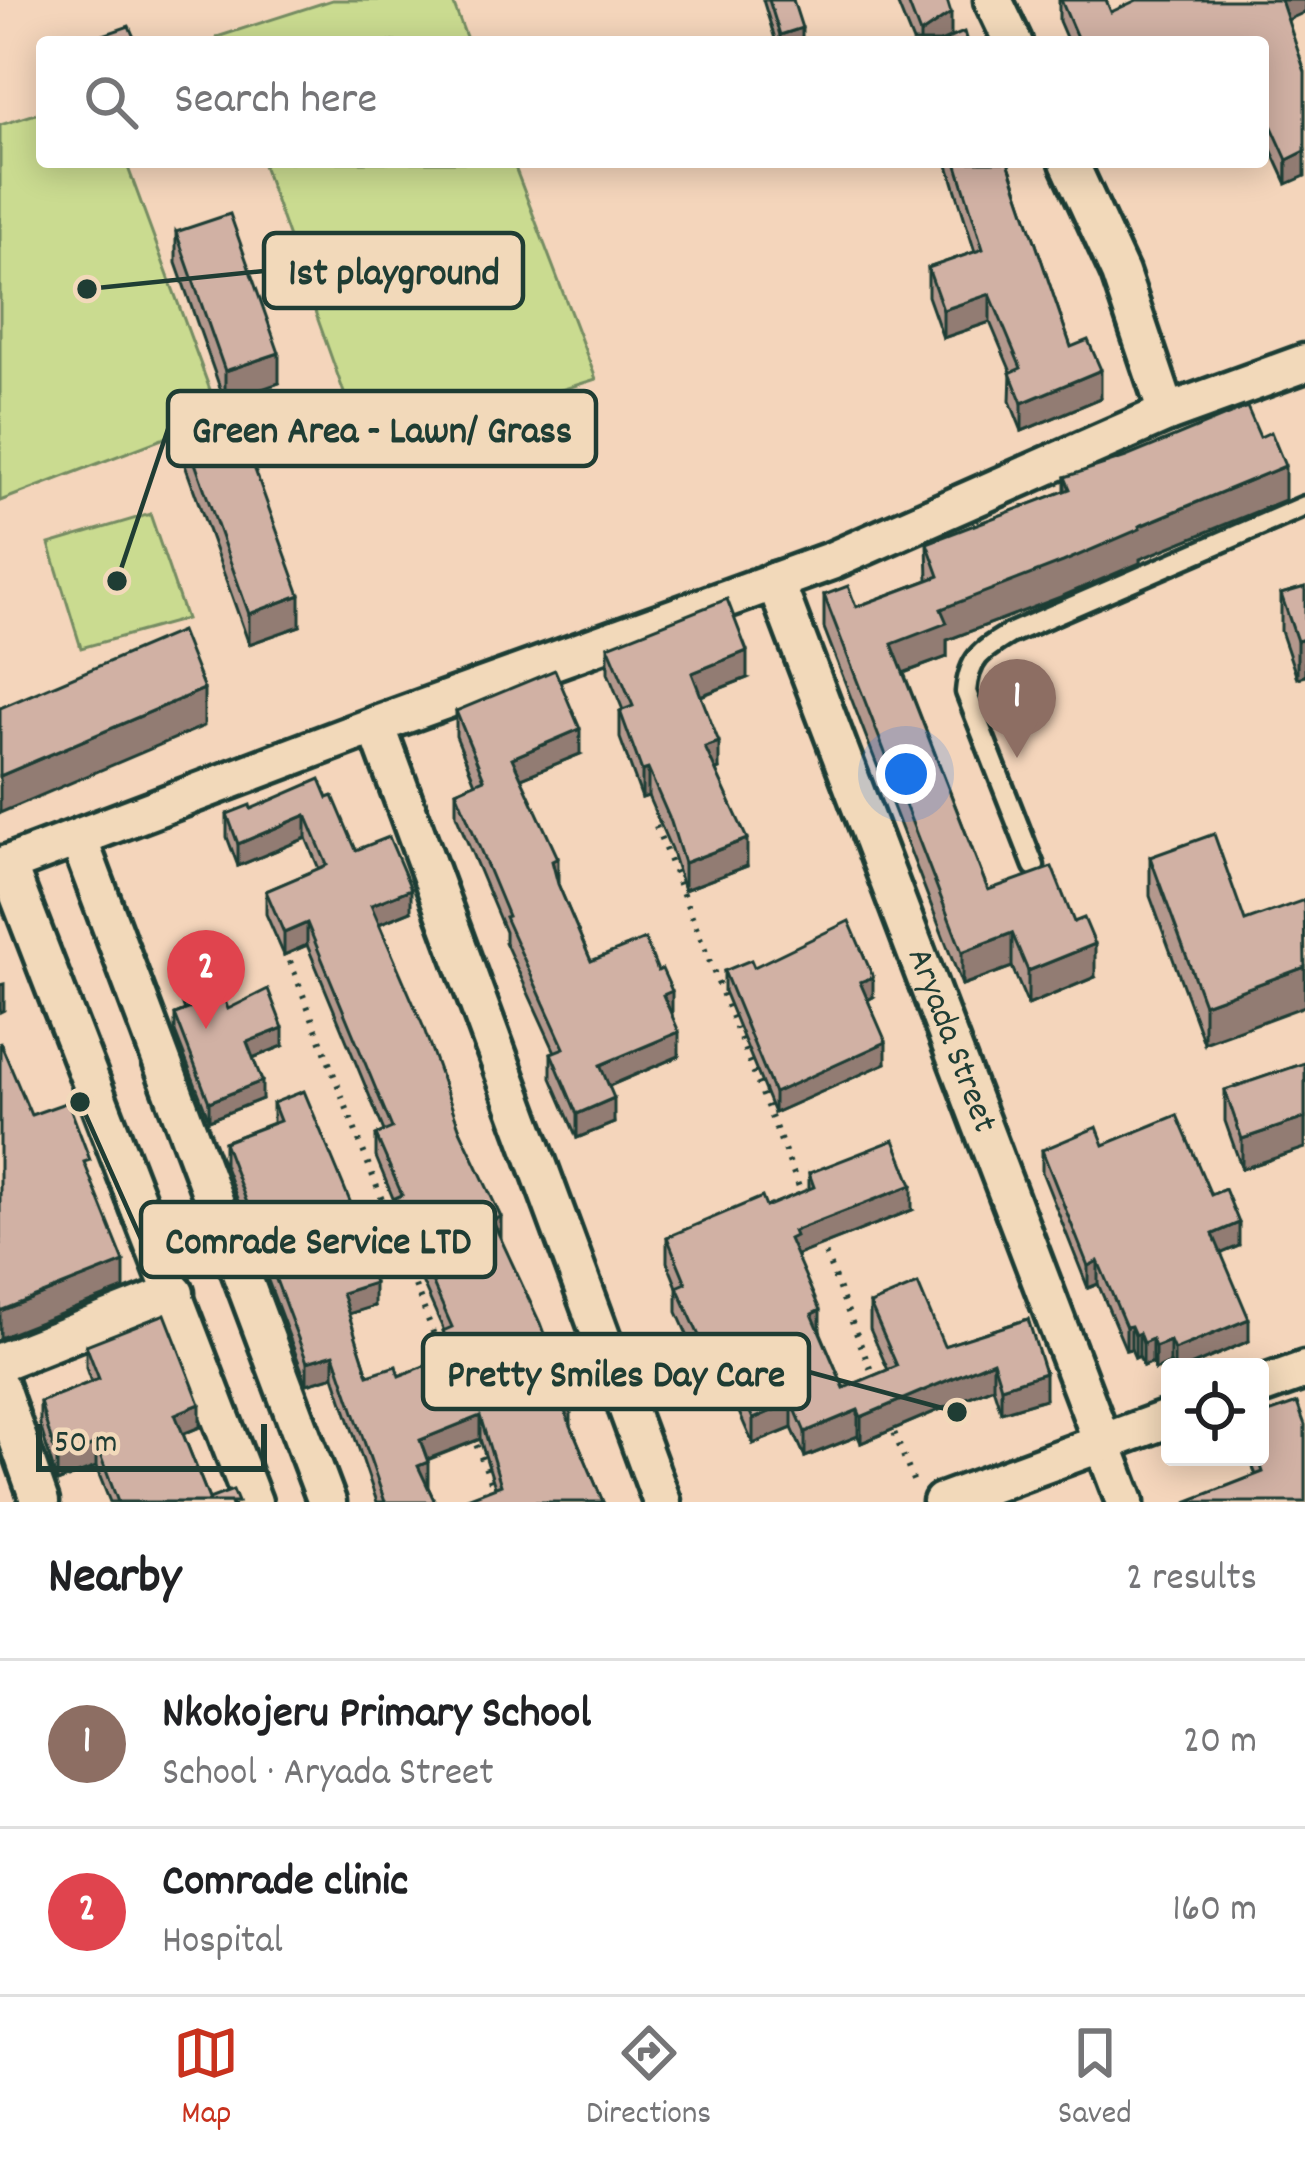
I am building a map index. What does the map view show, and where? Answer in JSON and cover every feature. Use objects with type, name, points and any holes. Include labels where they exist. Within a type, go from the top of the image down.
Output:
[{"type":"street","points":[[993,0],[1010,36]]},
{"type":"street","points":[[1072,168],[1120,273],[1167,413]]},
{"type":"street","points":[[254,1502],[3,866],[831,561],[1167,413],[1302,373]]},
{"type":"street","name":"Aryada Street","points":[[775,581],[1125,1502]]},
{"type":"street","points":[[376,725],[662,1502]]},
{"type":"street","points":[[78,838],[327,1502]]},
{"type":"street","points":[[0,1362],[175,1293]]},
{"type":"street","points":[[1269,1383],[1305,1370]]},
{"type":"street","points":[[0,1388],[40,1502]]},
{"type":"street","points":[[942,1502],[1161,1421]]},
{"type":"lane","points":[[1034,866],[966,692],[968,668],[1010,634],[1305,506]]},
{"type":"path","points":[[656,826],[805,1201]]},
{"type":"path","points":[[290,961],[448,1372]]},
{"type":"path","points":[[814,1223],[880,1395]]},
{"type":"path","points":[[465,1415],[499,1502]]},
{"type":"path","points":[[888,1417],[921,1502]]},
{"type":"green space","points":[[332,0],[452,0],[466,36],[220,36]]},
{"type":"green space","points":[[36,114],[36,168],[128,168],[220,417],[0,501],[0,125]]},
{"type":"green space","points":[[264,168],[515,168],[596,379],[365,452]]},
{"type":"green space","points":[[150,514],[186,619],[81,648],[49,544]]},
{"type":"building","points":[[769,0],[793,0],[802,28],[780,35]]},
{"type":"building","points":[[907,0],[947,0],[951,13],[920,34]]},
{"type":"building","points":[[1061,0],[1106,0],[1111,12],[1137,0],[1281,0],[1305,72],[1305,151],[1287,160],[1269,120],[1269,36],[1076,36]]},
{"type":"building","points":[[129,26],[133,36],[100,36]]},
{"type":"building","points":[[958,168],[1010,168],[1071,347],[1088,340],[1101,370],[1022,403],[1010,373],[1021,368],[990,294],[943,310],[928,268],[983,249]]},
{"type":"building","points":[[230,214],[279,353],[225,371],[176,232]]},
{"type":"building","points":[[1247,407],[1260,437],[1271,432],[1285,466],[941,609],[947,623],[892,644],[988,890],[1052,867],[1074,922],[1084,918],[1095,944],[1028,971],[1012,933],[962,952],[824,595],[848,586],[856,607],[939,576],[927,543],[1070,489],[1065,477]]},
{"type":"building","points":[[236,417],[300,595],[249,614],[185,435]]},
{"type":"building","points":[[1305,587],[1305,639],[1297,641],[1281,594]]},
{"type":"building","points":[[727,599],[747,651],[692,673],[719,742],[705,747],[747,839],[684,863],[671,822],[648,769],[642,771],[620,711],[633,706],[608,646]]},
{"type":"building","points":[[181,631],[204,689],[0,776],[0,708]]},
{"type":"building","points":[[555,670],[580,729],[512,758],[558,858],[552,861],[558,884],[591,961],[645,939],[672,991],[663,995],[679,1032],[600,1065],[614,1098],[577,1114],[551,1053],[564,1048],[505,917],[456,791],[484,779],[456,711]]},
{"type":"building","points":[[320,779],[328,798],[333,796],[356,850],[389,837],[411,889],[371,905],[423,1026],[460,1130],[501,1217],[492,1220],[540,1323],[571,1406],[564,1409],[603,1502],[457,1502],[501,1485],[480,1416],[420,1440],[428,1462],[418,1466],[435,1502],[385,1502],[334,1354],[307,1362],[224,1142],[280,1121],[273,1103],[304,1091],[354,1211],[374,1283],[342,1293],[368,1375],[396,1366],[399,1376],[453,1355],[443,1331],[452,1327],[395,1198],[402,1195],[376,1135],[392,1128],[307,923],[284,933],[266,891],[327,865],[306,815],[238,844],[227,814],[250,805],[251,809]]},
{"type":"building","points":[[1214,834],[1245,921],[1304,900],[1305,967],[1204,1004],[1150,857]]},
{"type":"building","points":[[849,921],[873,977],[860,982],[886,1042],[774,1093],[724,971],[751,960],[754,967]]},
{"type":"building","points":[[206,950],[228,1009],[268,989],[283,1028],[247,1042],[262,1081],[209,1102],[175,1014],[191,1008],[174,962]]},
{"type":"building","points":[[0,1042],[31,1115],[68,1102],[90,1160],[84,1162],[124,1262],[0,1311]]},
{"type":"building","points":[[1305,1063],[1305,1118],[1242,1139],[1225,1090]]},
{"type":"building","points":[[1177,1115],[1211,1195],[1225,1189],[1239,1223],[1213,1234],[1249,1319],[1174,1350],[1170,1341],[1155,1347],[1152,1339],[1143,1343],[1139,1333],[1126,1327],[1098,1261],[1088,1266],[1042,1150],[1097,1127],[1104,1145]]},
{"type":"building","points":[[894,1140],[912,1185],[793,1231],[795,1236],[789,1239],[820,1310],[812,1314],[844,1388],[897,1366],[870,1304],[918,1284],[944,1346],[1028,1319],[1045,1373],[1001,1387],[993,1361],[861,1417],[858,1410],[805,1432],[792,1402],[753,1419],[723,1351],[711,1356],[701,1340],[677,1287],[686,1283],[667,1237],[762,1197],[766,1207],[814,1187],[809,1173]]},
{"type":"building","points":[[165,1314],[200,1404],[175,1414],[209,1499],[233,1490],[238,1502],[118,1502],[96,1444],[57,1460],[40,1402],[99,1379],[86,1345]]},
{"type":"building","points":[[1297,1403],[1305,1425],[1305,1502],[1186,1502],[1269,1466],[1269,1413]]},
{"type":"place","name":"1st playground","points":[[87,289]]},
{"type":"place","name":"Green Area - Lawn/ Grass","points":[[117,581]]},
{"type":"place","name":"Nkokojeru Primary School","points":[[1017,758]]},
{"type":"place","name":"Comrade clinic","points":[[206,1029]]},
{"type":"place","name":"Comrade Service LTD","points":[[80,1102]]},
{"type":"place","name":"Pretty Smiles Day Care","points":[[957,1412]]}]
